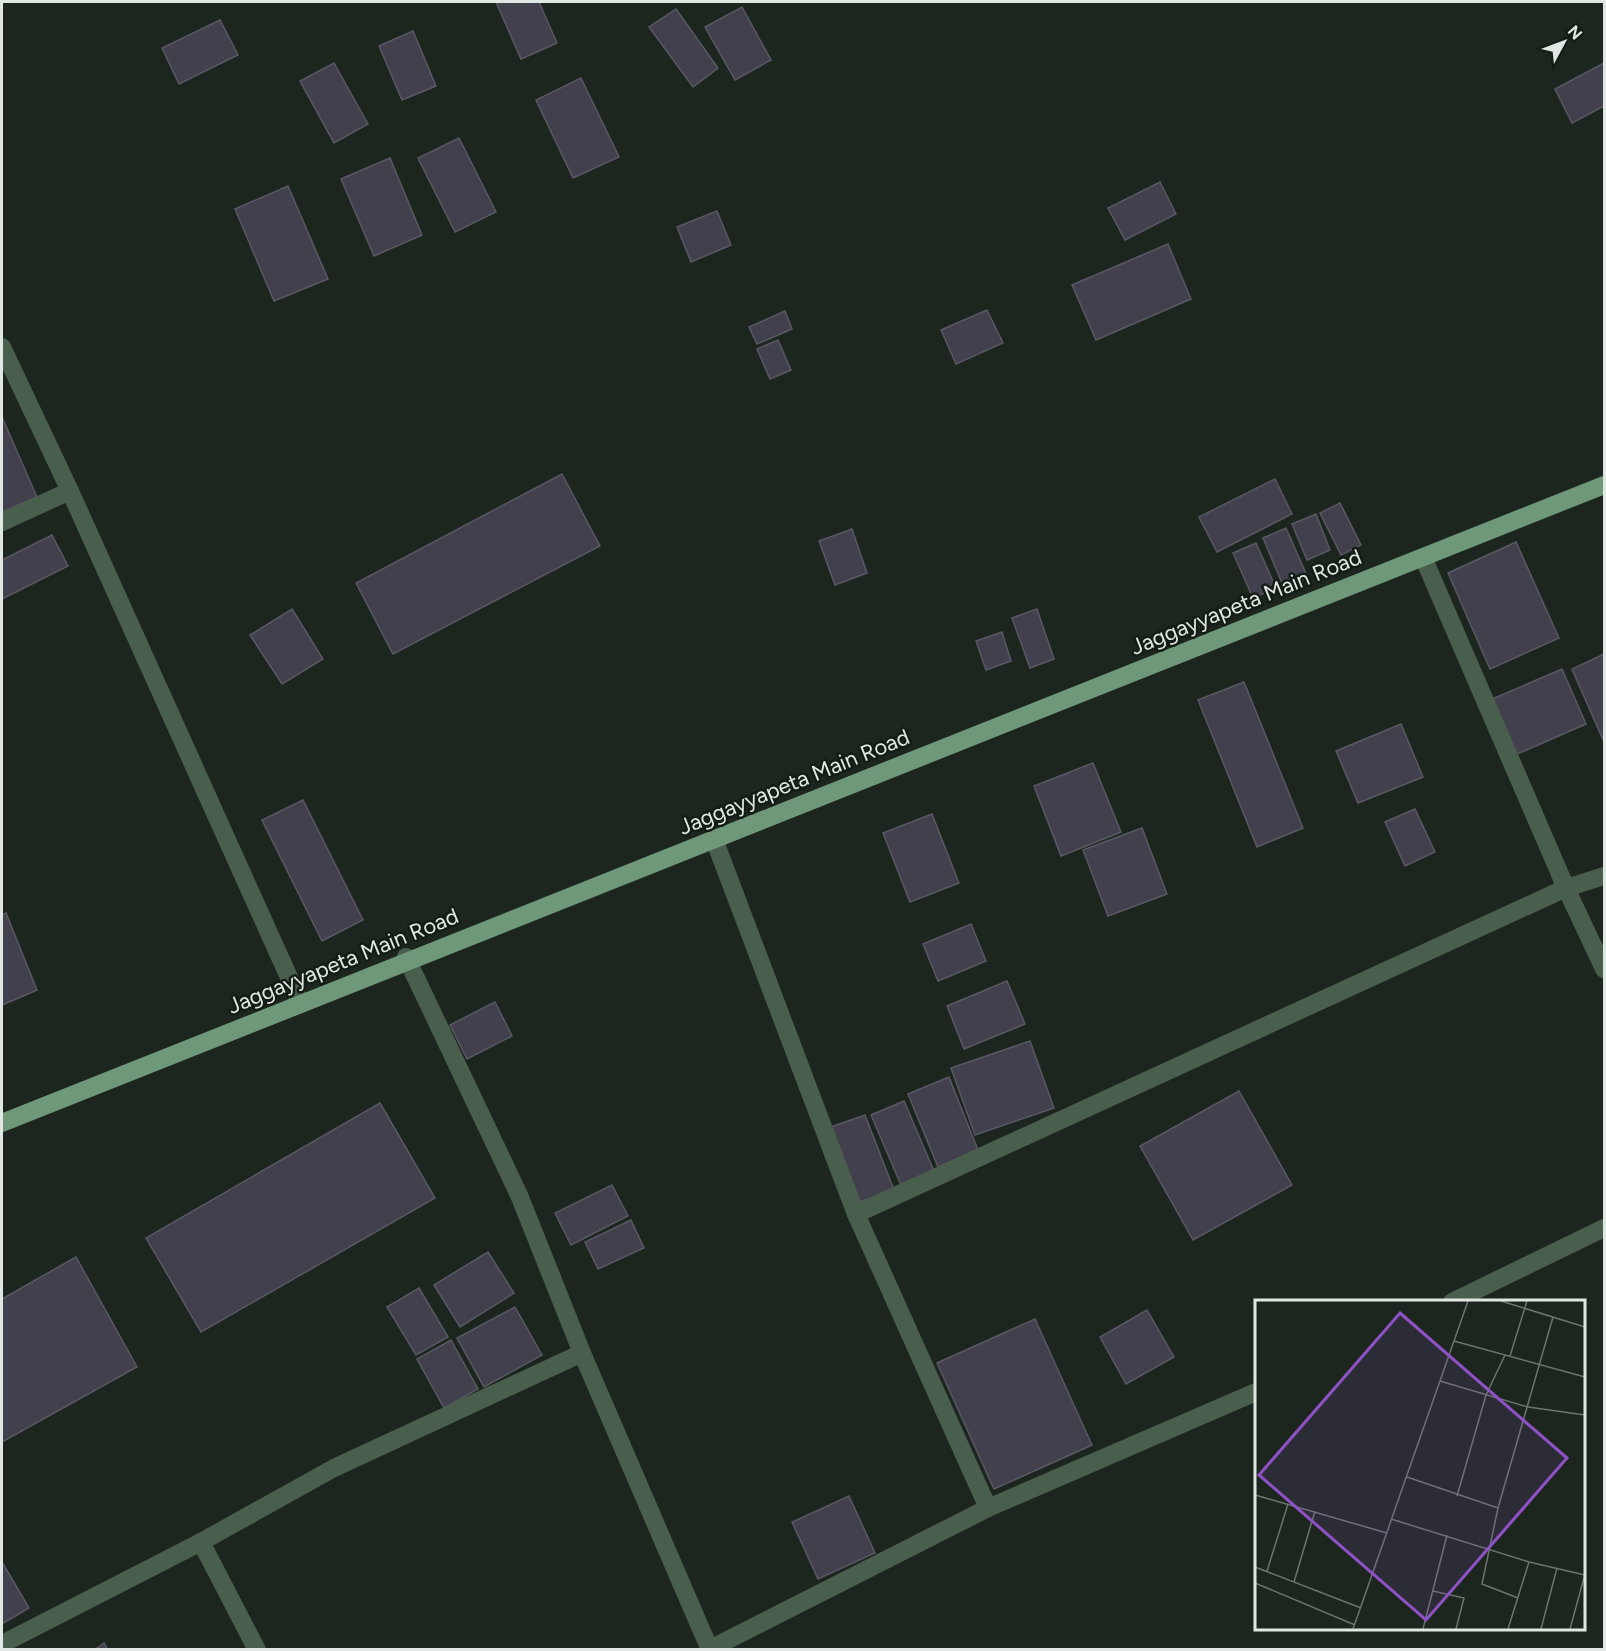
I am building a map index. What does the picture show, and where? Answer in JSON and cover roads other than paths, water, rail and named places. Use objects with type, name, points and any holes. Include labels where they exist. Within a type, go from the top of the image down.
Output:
[{"type":"main road","name":"Jaggayyapeta Main Road","points":[[2,1123],[301,1004],[407,959],[1605,485]]},
{"type":"street","points":[[2,347],[70,491],[301,1004]]},
{"type":"street","points":[[2,522],[70,491]]},
{"type":"street","points":[[1423,557],[1566,888],[1605,969]]},
{"type":"street","points":[[714,839],[856,1214],[988,1508]]},
{"type":"street","points":[[856,1214],[1566,888],[1605,876]]},
{"type":"street","points":[[407,959],[519,1195],[582,1353],[709,1649],[988,1508],[1255,1393]]},
{"type":"street","points":[[1456,1300],[1605,1228]]},
{"type":"street","points":[[2,1644],[201,1542],[334,1468],[582,1353]]},
{"type":"street","points":[[201,1542],[257,1650]]}]
